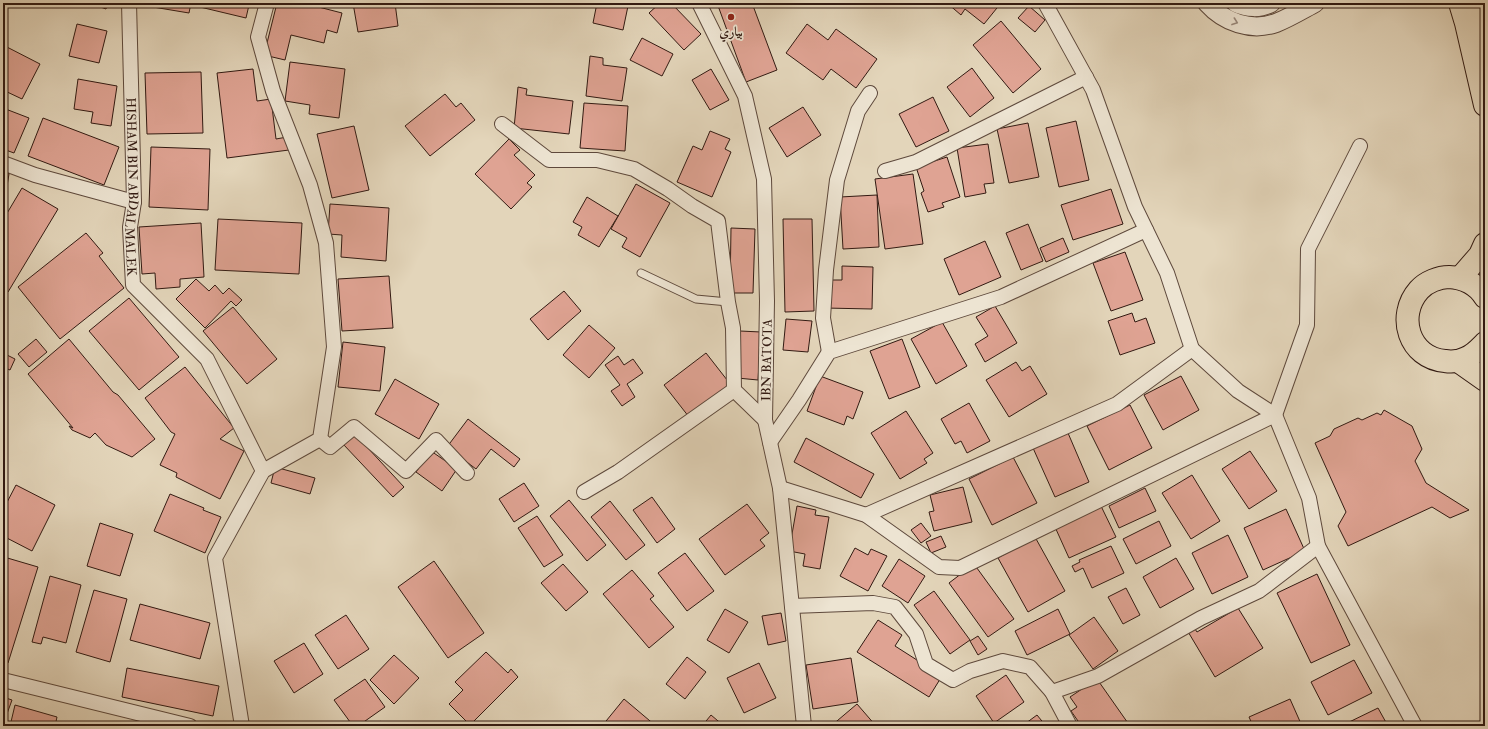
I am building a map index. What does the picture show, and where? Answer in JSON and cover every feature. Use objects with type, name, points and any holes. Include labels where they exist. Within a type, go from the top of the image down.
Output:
[{"type":"highway","points":[[1460,3],[1485,104]]},
{"type":"highway","points":[[1478,3],[1477,11],[1485,47]]},
{"type":"highway","points":[[1460,278],[1480,255],[1485,244]]},
{"type":"highway","points":[[1485,297],[1482,292],[1472,284],[1460,278],[1447,277],[1434,280],[1422,286],[1414,296],[1408,308],[1407,322],[1410,335],[1416,346],[1427,355],[1439,361],[1452,362],[1465,359],[1477,352],[1485,343]]},
{"type":"highway","points":[[1458,360],[1485,380]]},
{"type":"street","name":"HISHAM BIN ABDALMALEK","points":[[129,3],[134,202],[130,227],[133,285],[207,358],[263,471]]},
{"type":"street","points":[[267,3],[258,37],[273,91],[310,185],[326,243],[334,347],[320,439]]},
{"type":"street","name":"IBN BATOTA","points":[[699,3],[745,96],[764,179],[767,301],[764,420],[780,488],[804,726]]},
{"type":"street","points":[[1045,3],[1093,90],[1135,207],[1167,273],[1192,349],[1238,391],[1275,415],[1310,498],[1318,546],[1415,726]]},
{"type":"street","points":[[1207,3],[1222,16],[1235,23],[1249,26],[1277,23],[1311,5]]},
{"type":"street","points":[[1236,3],[1244,6],[1265,5]]},
{"type":"street","points":[[885,171],[916,162],[1086,77]]},
{"type":"street","points":[[829,352],[823,318],[826,270],[837,180],[858,111],[870,93]]},
{"type":"street","points":[[502,124],[549,160],[597,160],[634,169],[718,221],[728,302],[733,328],[734,390],[764,420]]},
{"type":"street","points":[[780,488],[866,514],[939,567],[960,568],[1275,415],[1307,325],[1308,249],[1360,146]]},
{"type":"street","points":[[3,164],[35,175],[134,202]]},
{"type":"street","points":[[770,442],[799,400],[829,352],[1001,297],[1146,230]]},
{"type":"street","points":[[866,514],[1116,404],[1192,349]]},
{"type":"street","points":[[584,492],[618,472],[734,390]]},
{"type":"street","points":[[320,439],[330,447],[354,427],[406,472],[436,440],[467,473]]},
{"type":"street","points":[[242,726],[215,558],[263,471],[320,439]]},
{"type":"street","points":[[1052,692],[1098,676],[1201,618],[1259,591],[1318,546]]},
{"type":"street","points":[[792,606],[873,603],[895,607],[916,634],[926,664],[953,680],[970,671],[1003,661],[1030,667],[1052,692],[1070,726]]},
{"type":"street","points":[[3,680],[190,726]]},
{"type":"lane","points":[[641,273],[696,299],[728,302]]},
{"type":"building","points":[[90,3],[108,3],[106,9]]},
{"type":"building","points":[[142,3],[191,3],[189,13],[141,5]]},
{"type":"building","points":[[201,3],[258,3],[257,7],[249,5],[246,18],[200,7]]},
{"type":"building","points":[[277,3],[303,3],[342,13],[337,33],[327,30],[324,43],[291,35],[285,60],[264,55]]},
{"type":"building","points":[[353,3],[395,3],[398,26],[358,32]]},
{"type":"building","points":[[597,3],[614,3],[628,6],[623,30],[593,23]]},
{"type":"building","points":[[660,3],[671,3],[701,34],[684,50],[649,13]]},
{"type":"building","points":[[717,3],[752,3],[777,70],[746,82]]},
{"type":"building","points":[[947,3],[1001,3],[984,24],[965,9],[961,15]]},
{"type":"building","points":[[1029,6],[1045,20],[1035,32],[1018,18]]},
{"type":"building","points":[[1001,21],[1041,69],[1013,93],[973,45]]},
{"type":"building","points":[[77,24],[107,31],[99,63],[69,56]]},
{"type":"building","points":[[807,24],[828,40],[836,29],[877,59],[856,88],[831,69],[823,80],[786,53]]},
{"type":"building","points":[[642,38],[673,54],[662,76],[630,60]]},
{"type":"building","points":[[3,45],[40,64],[22,99],[3,90]]},
{"type":"building","points":[[590,56],[603,58],[603,65],[627,68],[622,101],[586,96]]},
{"type":"building","points":[[290,62],[345,69],[339,118],[309,114],[310,105],[285,101]]},
{"type":"building","points":[[972,68],[994,98],[970,117],[947,87]]},
{"type":"building","points":[[253,69],[257,101],[271,99],[276,139],[287,137],[289,150],[227,158],[217,73]]},
{"type":"building","points":[[711,69],[729,100],[710,110],[692,80]]},
{"type":"building","points":[[201,72],[203,133],[147,134],[145,73]]},
{"type":"building","points":[[78,79],[117,86],[111,126],[91,123],[93,112],[74,109]]},
{"type":"building","points":[[518,87],[527,89],[526,95],[573,101],[569,134],[514,128]]},
{"type":"building","points":[[445,94],[456,107],[461,103],[475,120],[430,156],[405,126]]},
{"type":"building","points":[[933,97],[949,131],[916,147],[899,114]]},
{"type":"building","points":[[584,103],[628,106],[625,151],[580,148]]},
{"type":"building","points":[[803,107],[821,135],[787,157],[769,128]]},
{"type":"building","points":[[3,108],[29,118],[14,153],[3,149]]},
{"type":"building","points":[[43,118],[119,147],[104,185],[28,156]]},
{"type":"building","points":[[1076,121],[1089,180],[1059,187],[1046,128]]},
{"type":"building","points":[[1028,123],[1039,177],[1009,183],[997,129]]},
{"type":"building","points":[[354,126],[369,190],[332,198],[317,134]]},
{"type":"building","points":[[710,131],[730,139],[725,149],[731,152],[712,197],[677,182],[693,146],[702,150]]},
{"type":"building","points":[[509,139],[520,150],[514,155],[535,175],[527,183],[532,187],[511,209],[475,174]]},
{"type":"building","points":[[988,144],[994,183],[984,184],[986,193],[965,197],[957,148]]},
{"type":"building","points":[[151,147],[210,149],[208,210],[149,207]]},
{"type":"building","points":[[947,157],[960,197],[942,203],[944,207],[928,212],[921,193],[924,191],[916,167]]},
{"type":"building","points":[[3,170],[9,174],[6,192],[3,197]]},
{"type":"building","points":[[913,174],[923,244],[885,249],[875,179]]},
{"type":"building","points":[[636,184],[670,203],[640,257],[622,247],[627,238],[611,229]]},
{"type":"building","points":[[22,188],[58,209],[8,292],[3,289],[3,220]]},
{"type":"building","points":[[1111,189],[1123,224],[1073,240],[1061,205]]},
{"type":"building","points":[[877,195],[879,247],[843,249],[840,197]]},
{"type":"building","points":[[587,197],[618,216],[599,247],[578,235],[582,227],[573,222]]},
{"type":"building","points":[[330,204],[389,208],[386,261],[341,257],[342,235],[328,234]]},
{"type":"building","points":[[218,219],[302,223],[299,274],[215,270]]},
{"type":"building","points":[[783,219],[812,219],[814,311],[785,312]]},
{"type":"building","points":[[201,223],[204,277],[180,279],[180,287],[156,289],[155,273],[142,274],[139,227]]},
{"type":"building","points":[[1028,224],[1043,261],[1021,270],[1006,233]]},
{"type":"building","points":[[731,228],[755,229],[753,293],[730,293]]},
{"type":"building","points":[[86,233],[103,253],[99,256],[124,288],[60,339],[18,287]]},
{"type":"building","points":[[1063,238],[1069,252],[1046,262],[1040,248]]},
{"type":"building","points":[[985,241],[1001,277],[959,295],[944,259]]},
{"type":"building","points":[[1125,252],[1143,300],[1111,311],[1093,263]]},
{"type":"building","points":[[842,266],[873,267],[872,309],[825,308],[826,280],[842,280]]},
{"type":"building","points":[[389,276],[393,328],[342,331],[338,279]]},
{"type":"building","points":[[196,279],[209,291],[215,285],[223,294],[229,288],[242,300],[236,306],[231,301],[205,328],[176,299]]},
{"type":"building","points":[[564,291],[581,311],[548,340],[530,319]]},
{"type":"building","points":[[129,298],[179,357],[139,390],[89,331]]},
{"type":"building","points":[[995,306],[1017,343],[985,362],[975,344],[988,336],[976,317]]},
{"type":"building","points":[[233,307],[277,359],[247,384],[203,331]]},
{"type":"building","points":[[1132,313],[1135,322],[1146,318],[1155,343],[1120,355],[1108,321]]},
{"type":"building","points":[[786,319],[812,321],[808,352],[783,350]]},
{"type":"building","points":[[942,322],[967,366],[936,384],[911,339]]},
{"type":"building","points":[[589,325],[615,348],[589,378],[563,355]]},
{"type":"building","points":[[740,331],[761,332],[758,380],[737,378]]},
{"type":"building","points":[[36,339],[47,352],[29,367],[18,354]]},
{"type":"building","points":[[69,339],[155,439],[132,457],[106,445],[95,433],[90,438],[72,430],[69,426],[73,428],[28,374]]},
{"type":"building","points":[[902,339],[920,387],[889,399],[870,351]]},
{"type":"building","points":[[343,342],[385,347],[380,391],[338,387]]},
{"type":"building","points":[[3,353],[15,359],[10,370],[3,367]]},
{"type":"building","points":[[706,353],[731,385],[689,417],[664,385]]},
{"type":"building","points":[[618,356],[624,365],[633,359],[643,373],[627,384],[635,397],[622,406],[611,391],[620,385],[605,365]]},
{"type":"building","points":[[1016,362],[1022,371],[1030,366],[1047,394],[1009,417],[986,380]]},
{"type":"building","points":[[185,367],[234,428],[220,439],[244,451],[220,499],[176,477],[177,473],[160,465],[175,434],[171,432],[145,398]]},
{"type":"building","points":[[820,376],[863,392],[853,419],[847,416],[844,425],[807,411]]},
{"type":"building","points":[[1181,376],[1199,410],[1163,430],[1144,395]]},
{"type":"building","points":[[395,379],[439,404],[419,439],[375,414]]},
{"type":"building","points":[[969,403],[990,441],[967,453],[961,441],[955,444],[941,419]]},
{"type":"building","points":[[1130,405],[1152,448],[1109,470],[1087,426]]},
{"type":"building","points":[[1384,410],[1412,426],[1422,449],[1415,461],[1426,483],[1469,510],[1450,518],[1432,507],[1348,546],[1338,526],[1346,512],[1315,443],[1330,436],[1334,429],[1358,418],[1362,420],[1377,413],[1381,415]]},
{"type":"building","points":[[906,411],[933,453],[924,459],[927,463],[900,479],[871,433]]},
{"type":"building","points":[[468,419],[520,459],[514,467],[491,449],[476,469],[447,447]]},
{"type":"building","points":[[354,433],[404,487],[393,497],[343,444]]},
{"type":"building","points":[[1068,433],[1089,482],[1055,497],[1033,448]]},
{"type":"building","points":[[806,438],[874,474],[861,498],[794,462]]},
{"type":"building","points":[[431,451],[457,469],[442,491],[416,472]]},
{"type":"building","points":[[1250,451],[1277,491],[1249,509],[1222,469]]},
{"type":"building","points":[[1013,457],[1037,503],[992,525],[969,479]]},
{"type":"building","points":[[275,467],[315,478],[310,494],[271,483]]},
{"type":"building","points":[[1192,475],[1220,521],[1191,539],[1162,493]]},
{"type":"building","points":[[524,483],[539,506],[514,522],[499,499]]},
{"type":"building","points":[[16,485],[55,505],[32,551],[3,536],[3,510]]},
{"type":"building","points":[[963,487],[972,522],[934,531],[929,512],[934,511],[930,495]]},
{"type":"building","points":[[1145,488],[1156,511],[1119,528],[1109,506]]},
{"type":"building","points":[[170,494],[204,508],[203,510],[221,517],[205,553],[154,531]]},
{"type":"building","points":[[652,497],[675,529],[657,543],[633,510]]},
{"type":"building","points":[[569,500],[606,545],[587,561],[550,516]]},
{"type":"building","points":[[610,501],[645,545],[626,560],[591,517]]},
{"type":"building","points":[[747,504],[769,533],[760,540],[765,546],[725,575],[699,539]]},
{"type":"building","points":[[797,506],[816,510],[815,515],[829,517],[820,569],[803,566],[805,554],[789,551]]},
{"type":"building","points":[[1101,506],[1116,537],[1069,558],[1055,527]]},
{"type":"building","points":[[1286,509],[1305,551],[1263,570],[1244,528]]},
{"type":"building","points":[[537,516],[563,555],[544,567],[518,528]]},
{"type":"building","points":[[1159,521],[1171,546],[1136,564],[1123,539]]},
{"type":"building","points":[[100,523],[133,534],[120,576],[87,566]]},
{"type":"building","points":[[921,523],[931,536],[921,543],[911,530]]},
{"type":"building","points":[[1228,535],[1248,577],[1212,594],[1192,553]]},
{"type":"building","points":[[941,536],[946,547],[931,553],[926,542]]},
{"type":"building","points":[[1035,537],[1065,591],[1028,612],[998,558]]},
{"type":"building","points":[[1111,546],[1124,573],[1092,588],[1083,568],[1075,572],[1072,566],[1080,562],[1079,560]]},
{"type":"building","points":[[855,548],[868,555],[871,549],[887,556],[868,591],[840,576]]},
{"type":"building","points":[[685,553],[714,591],[687,611],[658,573]]},
{"type":"building","points":[[4,557],[38,567],[8,663],[3,662]]},
{"type":"building","points":[[1176,558],[1194,589],[1160,608],[1143,577]]},
{"type":"building","points":[[899,559],[925,576],[908,603],[882,586]]},
{"type":"building","points":[[434,561],[484,633],[448,658],[398,587]]},
{"type":"building","points":[[563,564],[588,592],[566,611],[541,583]]},
{"type":"building","points":[[974,564],[1014,619],[988,637],[949,583]]},
{"type":"building","points":[[632,570],[654,596],[650,599],[674,627],[649,648],[603,594]]},
{"type":"building","points":[[1317,574],[1350,645],[1311,663],[1277,593]]},
{"type":"building","points":[[50,576],[81,585],[66,643],[43,637],[41,644],[32,642]]},
{"type":"building","points":[[1126,588],[1140,615],[1123,624],[1108,597]]},
{"type":"building","points":[[94,590],[127,599],[110,662],[76,652]]},
{"type":"building","points":[[934,591],[970,640],[950,654],[914,605]]},
{"type":"building","points":[[140,604],[210,623],[200,659],[130,640]]},
{"type":"building","points":[[1238,608],[1263,648],[1215,677],[1187,630],[1193,626],[1197,632]]},
{"type":"building","points":[[725,609],[748,622],[729,653],[707,640]]},
{"type":"building","points":[[1058,609],[1070,634],[1027,655],[1015,631]]},
{"type":"building","points":[[781,613],[786,641],[768,645],[762,616]]},
{"type":"building","points":[[346,615],[369,649],[338,669],[315,635]]},
{"type":"building","points":[[1094,617],[1118,651],[1093,669],[1069,635]]},
{"type":"building","points":[[878,620],[902,635],[895,646],[942,676],[929,697],[857,652]]},
{"type":"building","points":[[978,636],[987,649],[978,655],[970,641]]},
{"type":"building","points":[[304,643],[323,674],[294,693],[274,661]]},
{"type":"building","points":[[486,652],[508,673],[511,669],[518,677],[470,725],[449,704],[463,690],[455,682]]},
{"type":"building","points":[[394,655],[419,678],[394,704],[370,680]]},
{"type":"building","points":[[687,657],[706,672],[685,699],[666,684]]},
{"type":"building","points":[[851,658],[858,702],[813,709],[806,665]]},
{"type":"building","points":[[1354,660],[1372,693],[1328,715],[1311,682]]},
{"type":"building","points":[[759,663],[776,698],[744,713],[727,678]]},
{"type":"building","points":[[127,668],[219,686],[213,716],[122,697]]},
{"type":"building","points":[[1006,675],[1024,702],[994,723],[976,696]]},
{"type":"building","points":[[365,679],[385,707],[358,726],[353,726],[334,700]]},
{"type":"building","points":[[1097,679],[1130,726],[1078,726],[1075,722],[1078,721],[1071,711],[1077,707],[1070,697]]},
{"type":"building","points":[[3,697],[12,700],[4,722],[3,722]]},
{"type":"building","points":[[624,699],[656,726],[602,726]]},
{"type":"building","points":[[1290,699],[1302,726],[1253,726],[1249,717]]},
{"type":"building","points":[[857,704],[876,726],[831,726]]},
{"type":"building","points":[[15,705],[57,717],[55,726],[10,726]]},
{"type":"building","points":[[1378,708],[1388,726],[1341,726]]},
{"type":"building","points":[[711,715],[724,726],[702,726]]},
{"type":"building","points":[[1037,715],[1046,726],[1022,726]]},
{"type":"building","points":[[380,721],[386,726],[375,726]]},
{"type":"place","name":"بياري","points":[[731,17]]}]
